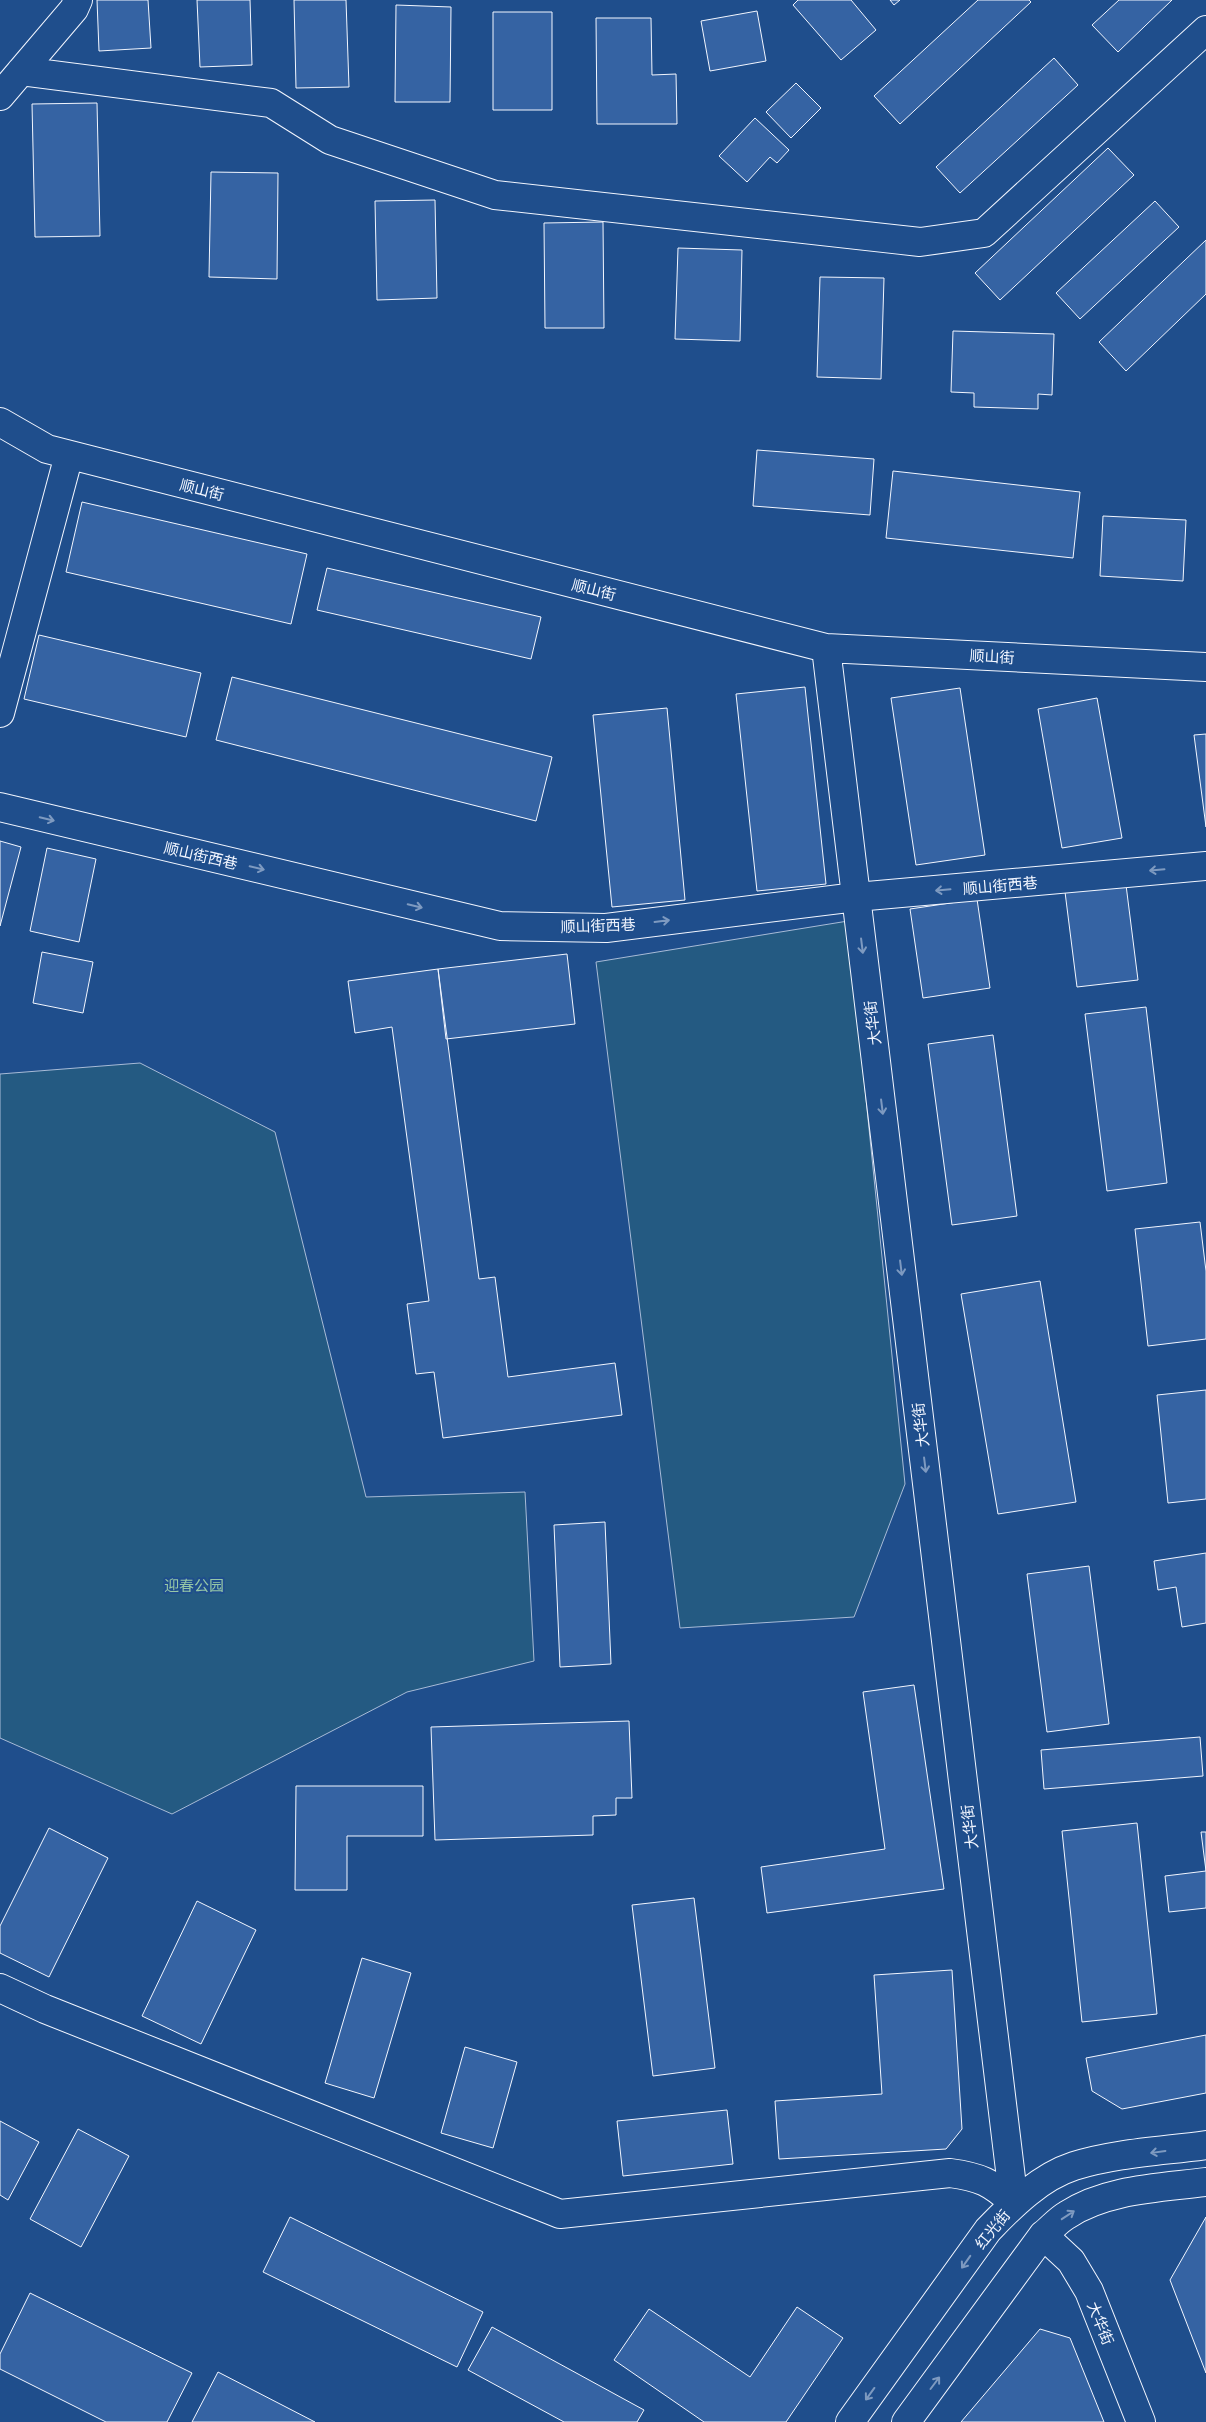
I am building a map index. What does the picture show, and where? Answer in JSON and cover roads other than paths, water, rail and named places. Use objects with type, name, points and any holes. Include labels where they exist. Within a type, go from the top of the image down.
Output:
[{"type":"street","points":[[0,96],[74,9],[78,0]]},
{"type":"street","points":[[21,71],[271,103],[330,140],[495,195],[920,242],[984,233],[1206,30]]},
{"type":"street","name":"顺山街","points":[[0,422],[47,449],[826,648],[1206,667]]},
{"type":"street","points":[[0,713],[69,455]]},
{"type":"street","name":"大华街","points":[[826,648],[1014,2203]]},
{"type":"street","name":"顺山街西巷","points":[[0,808],[500,926],[606,928],[856,898],[1206,866]]},
{"type":"street","points":[[0,1988],[44,2009],[560,2214],[950,2173],[974,2176],[997,2188],[1014,2203]]},
{"type":"street","name":"红光街","points":[[850,2422],[988,2230],[1014,2203],[1041,2184],[1072,2167],[1104,2160],[1206,2145]]},
{"type":"street","points":[[906,2422],[1043,2235],[1066,2215],[1092,2202],[1122,2194],[1206,2182]]},
{"type":"street","name":"大华街","points":[[1043,2235],[1071,2261],[1089,2291],[1141,2422]]},
{"type":"park label","name":"迎春公园","points":[[194,1585]]}]
